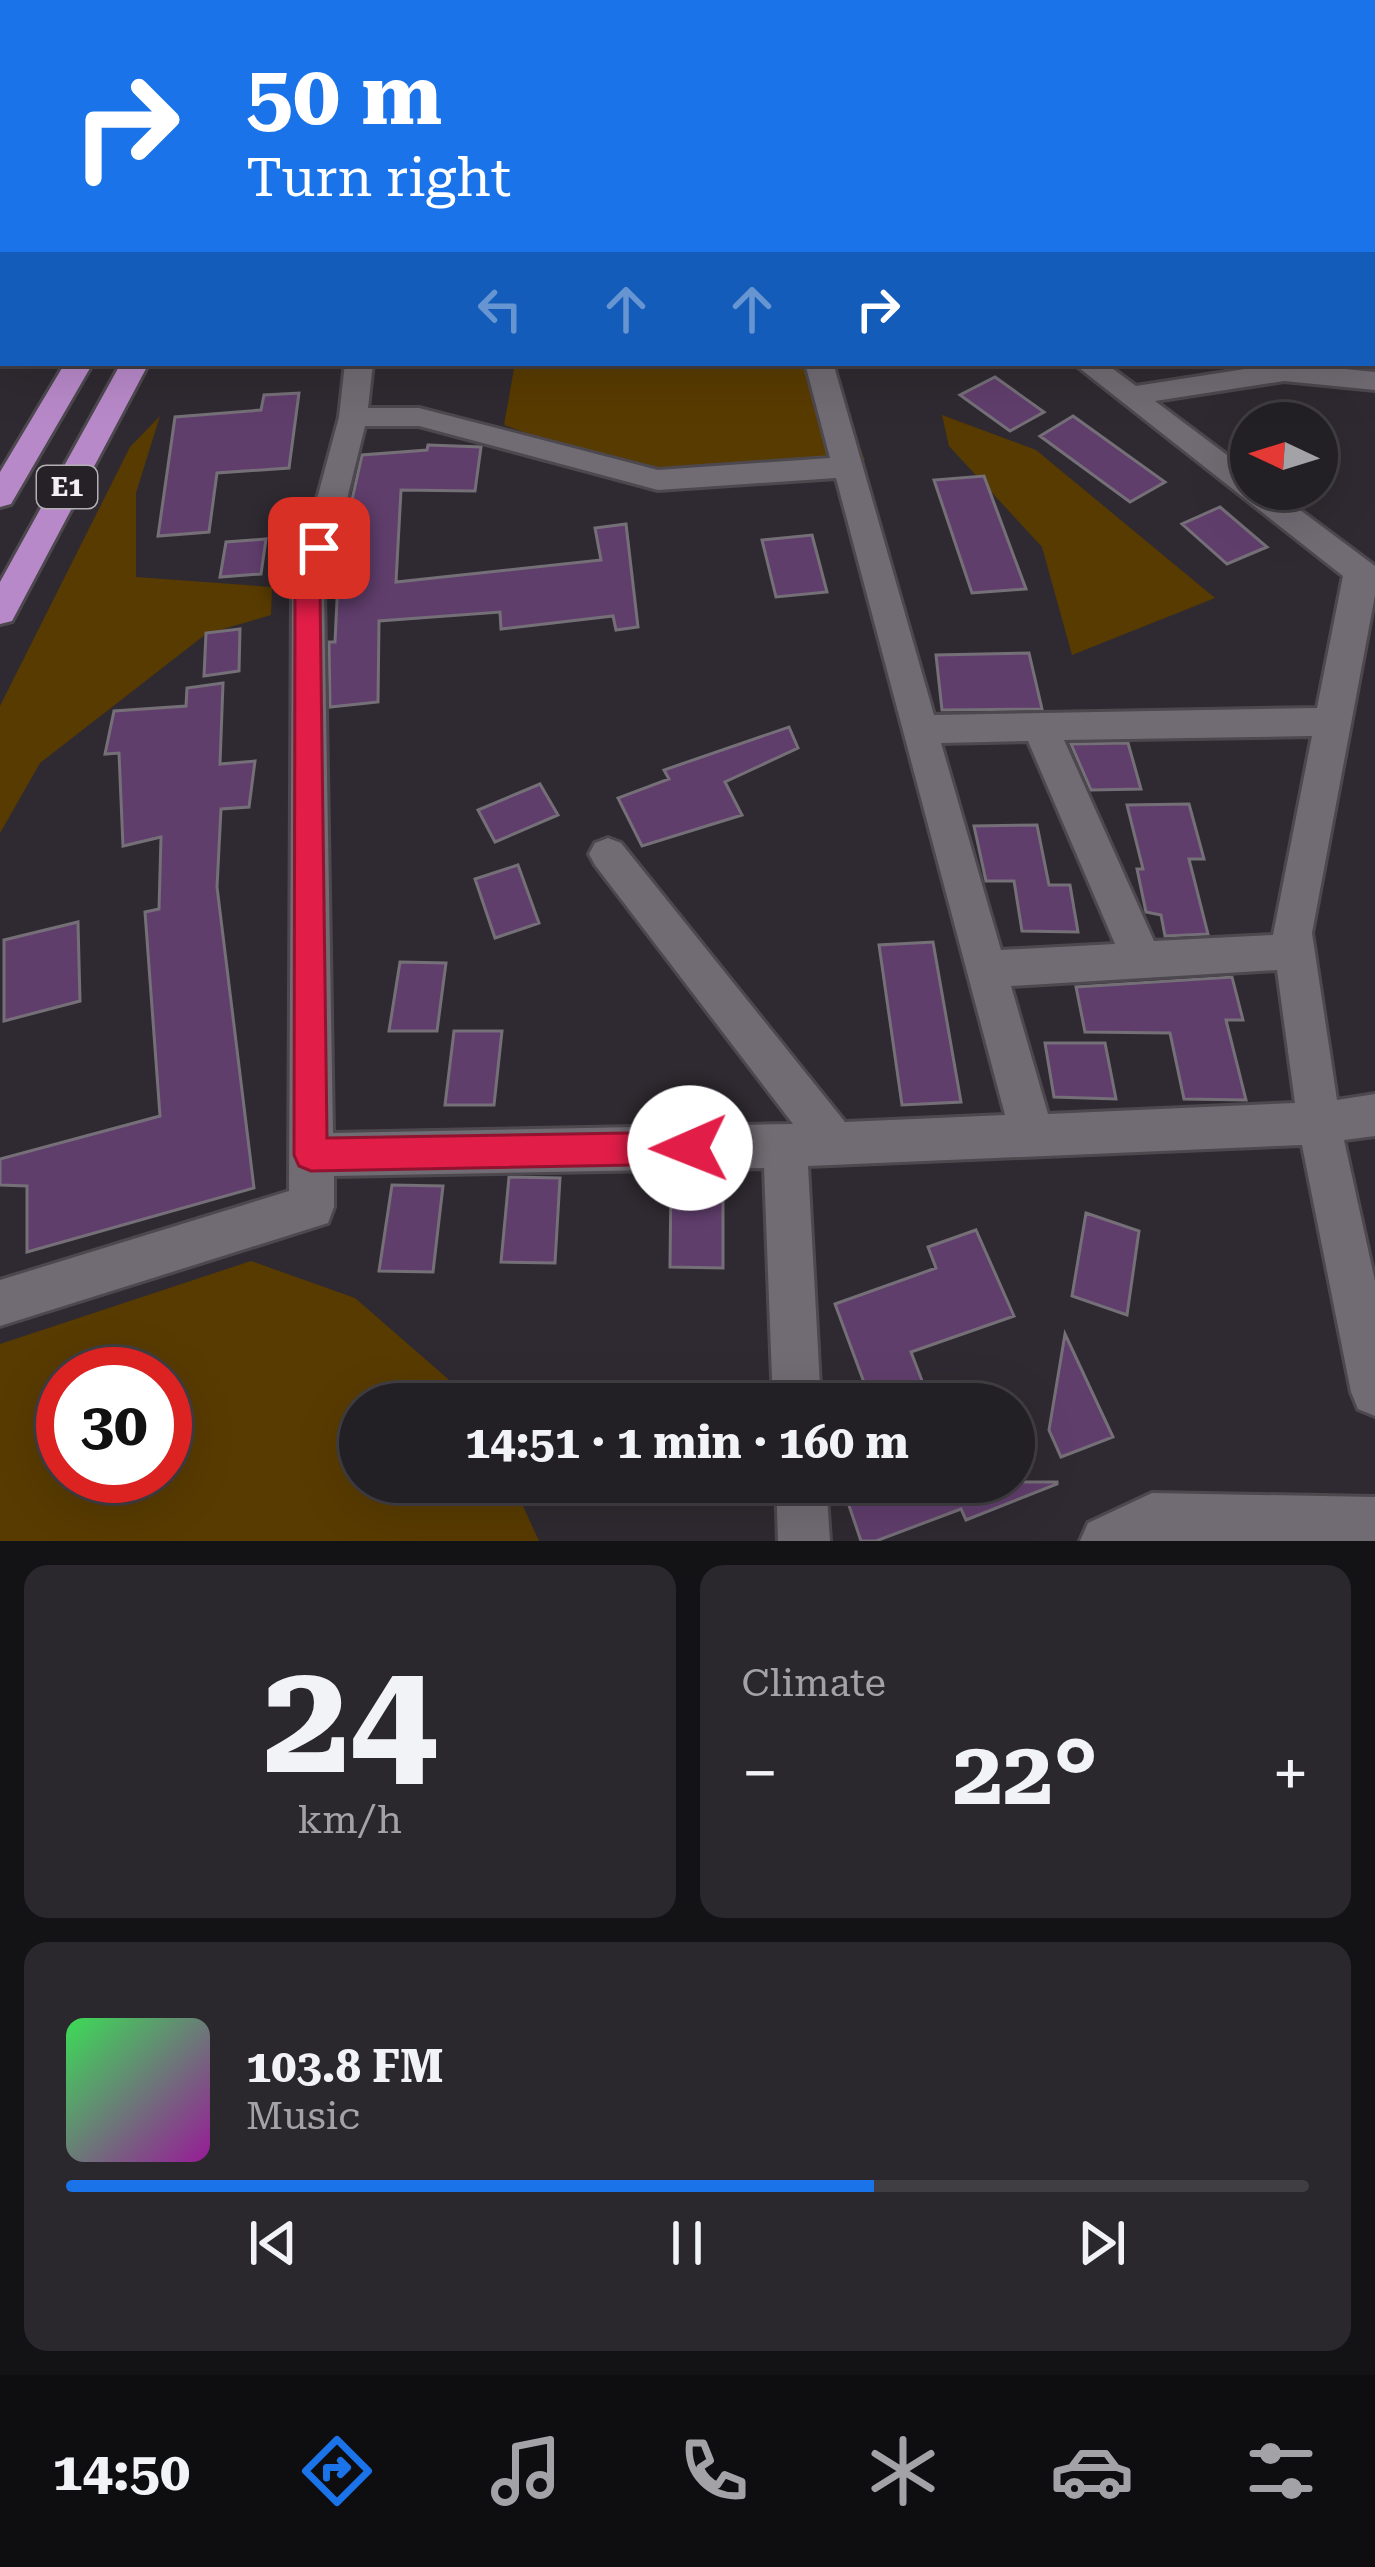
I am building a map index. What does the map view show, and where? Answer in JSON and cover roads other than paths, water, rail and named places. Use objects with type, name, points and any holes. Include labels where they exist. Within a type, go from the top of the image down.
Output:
[{"type":"highway","name":"E1","points":[[0,497],[77,366]]},
{"type":"highway","name":"E1","points":[[0,612],[132,366]]},
{"type":"street","points":[[0,1303],[312,1208],[308,592],[353,417],[359,366]]},
{"type":"street","points":[[820,366],[1032,1135]]},
{"type":"street","points":[[1091,366],[1368,578],[1332,722],[1292,933],[1319,1123],[1375,1392]]},
{"type":"street","points":[[1130,396],[1285,371],[1337,371],[1375,381]]},
{"type":"street","points":[[353,417],[419,417],[658,480],[850,467]]},
{"type":"street","points":[[921,729],[1332,722]]},
{"type":"street","points":[[1040,727],[1142,960]]},
{"type":"street","points":[[608,854],[834,1143]]},
{"type":"street","points":[[987,969],[1295,951]]},
{"type":"street","points":[[311,1155],[785,1146],[1319,1123],[1375,1115]]},
{"type":"street","points":[[785,1146],[796,1383]]},
{"type":"street","points":[[802,1503],[804,1541]]},
{"type":"street","points":[[1106,1541],[1152,1519],[1375,1523]]}]
